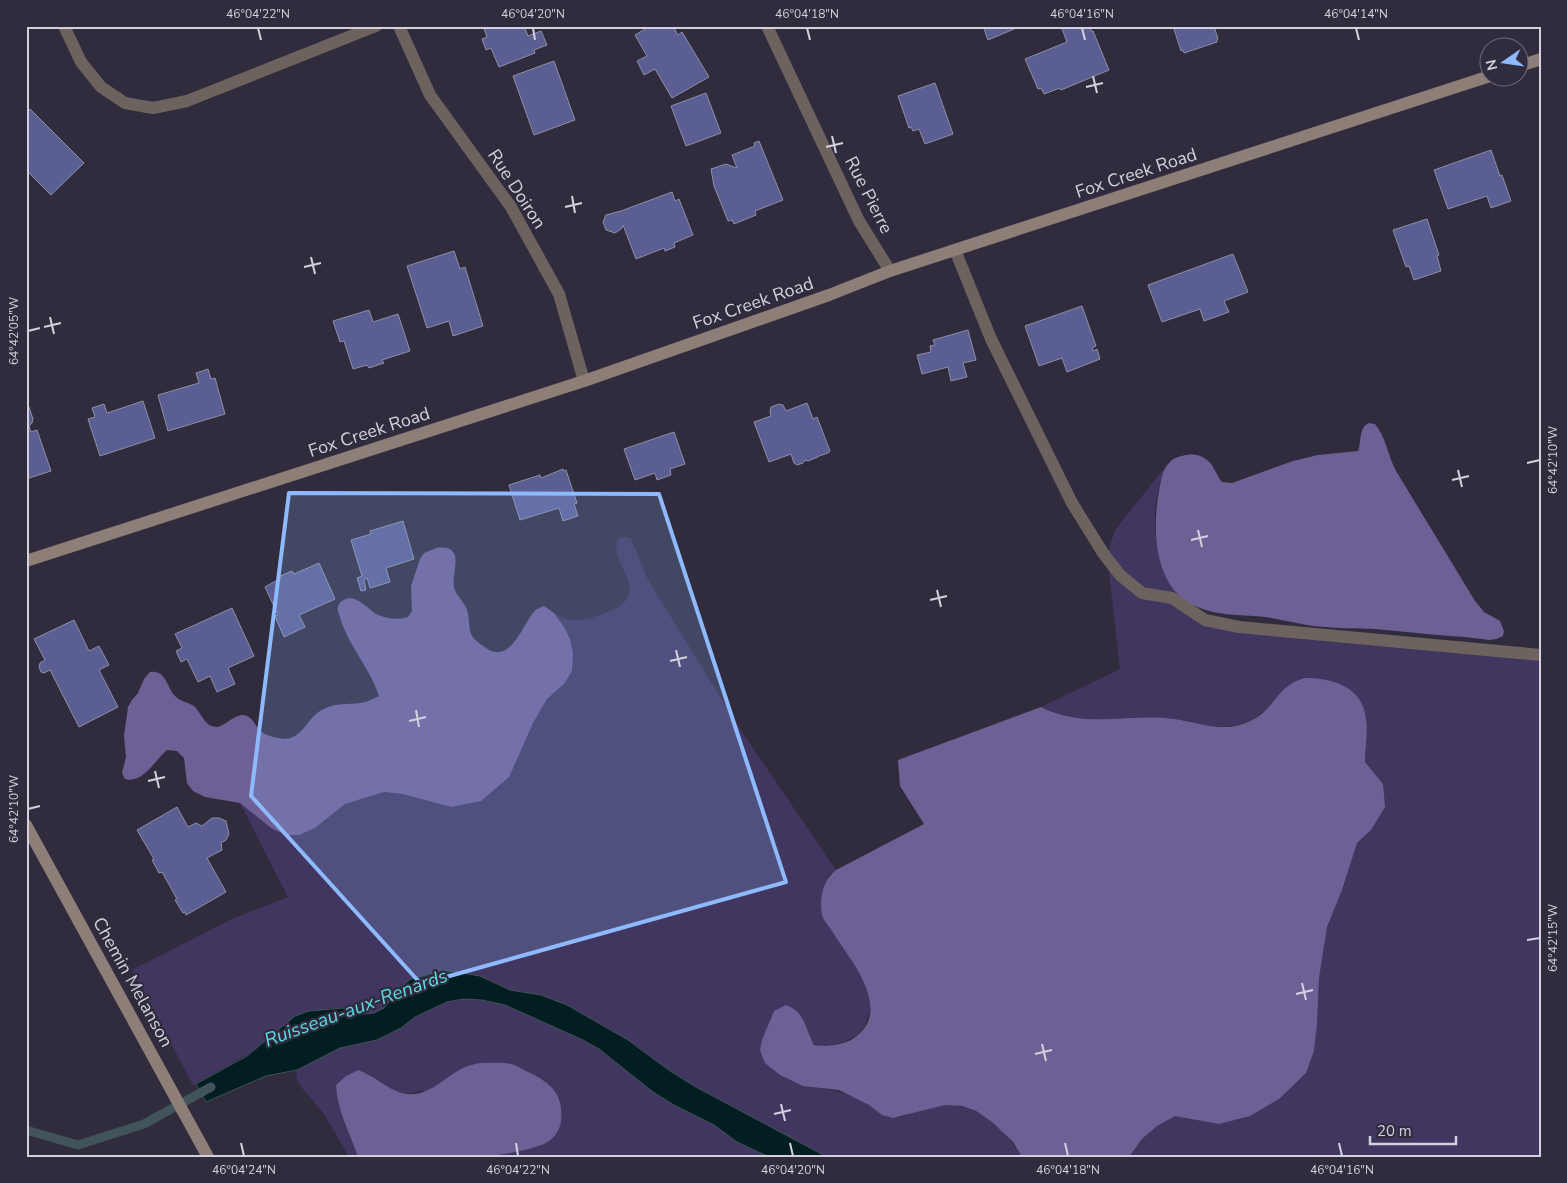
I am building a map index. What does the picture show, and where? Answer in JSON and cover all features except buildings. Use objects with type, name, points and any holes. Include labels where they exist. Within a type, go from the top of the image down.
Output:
[{"type":"street","points":[[64,26],[81,62],[101,88],[125,103],[153,108],[187,101],[376,26]]},
{"type":"street","name":"Rue Doiron","points":[[399,26],[430,94],[511,207],[560,294],[584,381]]},
{"type":"street","name":"Rue Pierre","points":[[767,26],[860,220],[890,271]]},
{"type":"street","name":"Fox Creek Road","points":[[26,561],[584,381],[829,295],[890,271],[1480,79]]},
{"type":"street","points":[[955,250],[991,339],[1072,504],[1103,553],[1120,575],[1137,591],[1146,595],[1172,598],[1205,620],[1238,627],[1541,655]]},
{"type":"street","name":"Chemin Melanson","points":[[26,825],[208,1157]]},
{"type":"highlighted area","points":[[289,493],[659,494],[786,882],[421,984],[251,796]]},
{"type":"shaded area","points":[[1369,423],[1375,424],[1379,429],[1396,471],[1475,601],[1484,612],[1500,621],[1504,631],[1503,636],[1489,640],[1375,629],[1332,628],[1266,617],[1222,614],[1201,609],[1182,598],[1172,588],[1160,562],[1156,533],[1160,483],[1165,469],[1171,461],[1189,454],[1200,456],[1209,462],[1222,482],[1232,483],[1293,461],[1318,455],[1358,451],[1363,428]]},
{"type":"shaded area","points":[[1166,466],[1161,479],[1156,508],[1155,523],[1158,552],[1169,582],[1184,602],[1189,615],[1541,660],[1541,1157],[1129,1157],[1156,1126],[1169,1118],[1176,1116],[1186,1117],[1219,1124],[1306,1073],[1314,1051],[1319,978],[1327,927],[1342,890],[1357,843],[1371,830],[1383,784],[1365,762],[1366,720],[1281,692],[1258,716],[1240,724],[1220,727],[1165,718],[1086,719],[1056,713],[1041,707],[1120,669],[1108,552],[1115,530]]},
{"type":"shaded area","points":[[630,538],[632,541],[648,580],[740,729],[836,870],[828,876],[822,916],[860,973],[870,997],[871,1008],[864,1027],[859,1034],[834,1045],[813,1044],[803,1019],[771,1017],[768,1028],[803,1085],[828,1089],[852,1096],[868,1104],[881,1114],[891,1117],[904,1116],[941,1105],[970,1109],[991,1121],[1000,1129],[1022,1157],[827,1157],[694,1086],[610,1030],[567,1005],[541,995],[510,990],[480,976],[443,970],[411,979],[384,1008],[374,1013],[365,1014],[344,1008],[329,1008],[193,1085],[132,970],[232,919],[288,897],[240,803],[271,828],[315,828],[345,804],[384,792],[403,794],[533,723],[547,699],[564,684],[564,627],[554,613],[569,620],[595,617],[613,610],[626,600],[629,594],[628,580],[619,560],[616,546],[618,539]]},
{"type":"shaded area","points":[[436,548],[446,548],[455,555],[454,587],[467,610],[470,630],[475,640],[495,652],[503,651],[517,639],[532,614],[544,606],[554,613],[564,627],[570,639],[573,653],[572,671],[564,684],[547,699],[533,723],[509,777],[481,801],[451,807],[403,794],[384,792],[345,804],[315,828],[299,835],[286,835],[271,828],[240,803],[205,797],[193,791],[187,783],[184,758],[177,751],[167,750],[143,775],[131,780],[125,779],[122,773],[126,757],[124,736],[128,707],[150,672],[159,673],[165,679],[174,695],[195,707],[205,720],[214,727],[245,715],[264,733],[272,737],[284,739],[295,736],[315,714],[326,708],[336,705],[363,703],[379,696],[370,675],[347,636],[338,612],[338,605],[342,601],[352,598],[361,602],[378,615],[397,619],[408,617],[412,611],[411,586],[420,559],[424,553]]},
{"type":"shaded area","points":[[1305,678],[1326,680],[1345,686],[1359,699],[1364,708],[1367,724],[1365,762],[1383,784],[1385,807],[1371,830],[1357,843],[1342,890],[1327,927],[1319,978],[1314,1051],[1306,1073],[1279,1099],[1250,1116],[1219,1124],[1175,1116],[1157,1126],[1142,1139],[1129,1157],[1022,1157],[1013,1142],[992,1122],[976,1111],[962,1106],[945,1105],[893,1118],[882,1115],[869,1105],[839,1090],[803,1086],[780,1075],[765,1063],[760,1050],[762,1040],[774,1011],[786,1005],[801,1016],[814,1045],[827,1046],[847,1042],[863,1030],[869,1018],[868,992],[855,965],[823,917],[821,909],[822,896],[825,884],[836,870],[924,824],[900,786],[898,760],[1041,707],[1056,713],[1087,719],[1166,718],[1209,726],[1230,727],[1241,725],[1260,715],[1288,686]]},
{"type":"shaded area","points":[[443,970],[480,976],[510,990],[541,995],[567,1005],[628,1040],[694,1086],[827,1157],[769,1157],[737,1142],[714,1125],[653,1092],[599,1049],[583,1040],[505,1005],[482,1000],[463,999],[447,1002],[415,1017],[401,1028],[377,1040],[340,1048],[297,1070],[266,1076],[206,1102],[196,1084],[247,1056],[295,1016],[309,1011],[344,1008],[365,1014],[374,1013],[384,1008],[402,986],[411,979]]},
{"type":"shaded area","points":[[463,999],[482,1000],[505,1005],[583,1040],[599,1049],[653,1092],[714,1125],[737,1141],[769,1157],[476,1157],[510,1152],[546,1143],[546,1081],[511,1064],[480,1063],[465,1067],[429,1090],[405,1094],[391,1089],[370,1074],[358,1070],[346,1076],[336,1085],[341,1113],[358,1157],[349,1157],[324,1114],[302,1088],[296,1077],[297,1070],[340,1048],[377,1040],[401,1028],[415,1017],[447,1002]]},
{"type":"shaded area","points":[[480,1063],[507,1063],[513,1065],[543,1080],[554,1090],[558,1096],[561,1112],[558,1132],[553,1138],[544,1144],[523,1150],[477,1157],[358,1157],[341,1113],[337,1095],[336,1085],[346,1076],[358,1070],[396,1091],[411,1094],[428,1090],[465,1067]]},
{"type":"waterway","name":"Ruisseau-aux-Renards","points":[[26,1130],[78,1145],[144,1124],[211,1087]]}]
